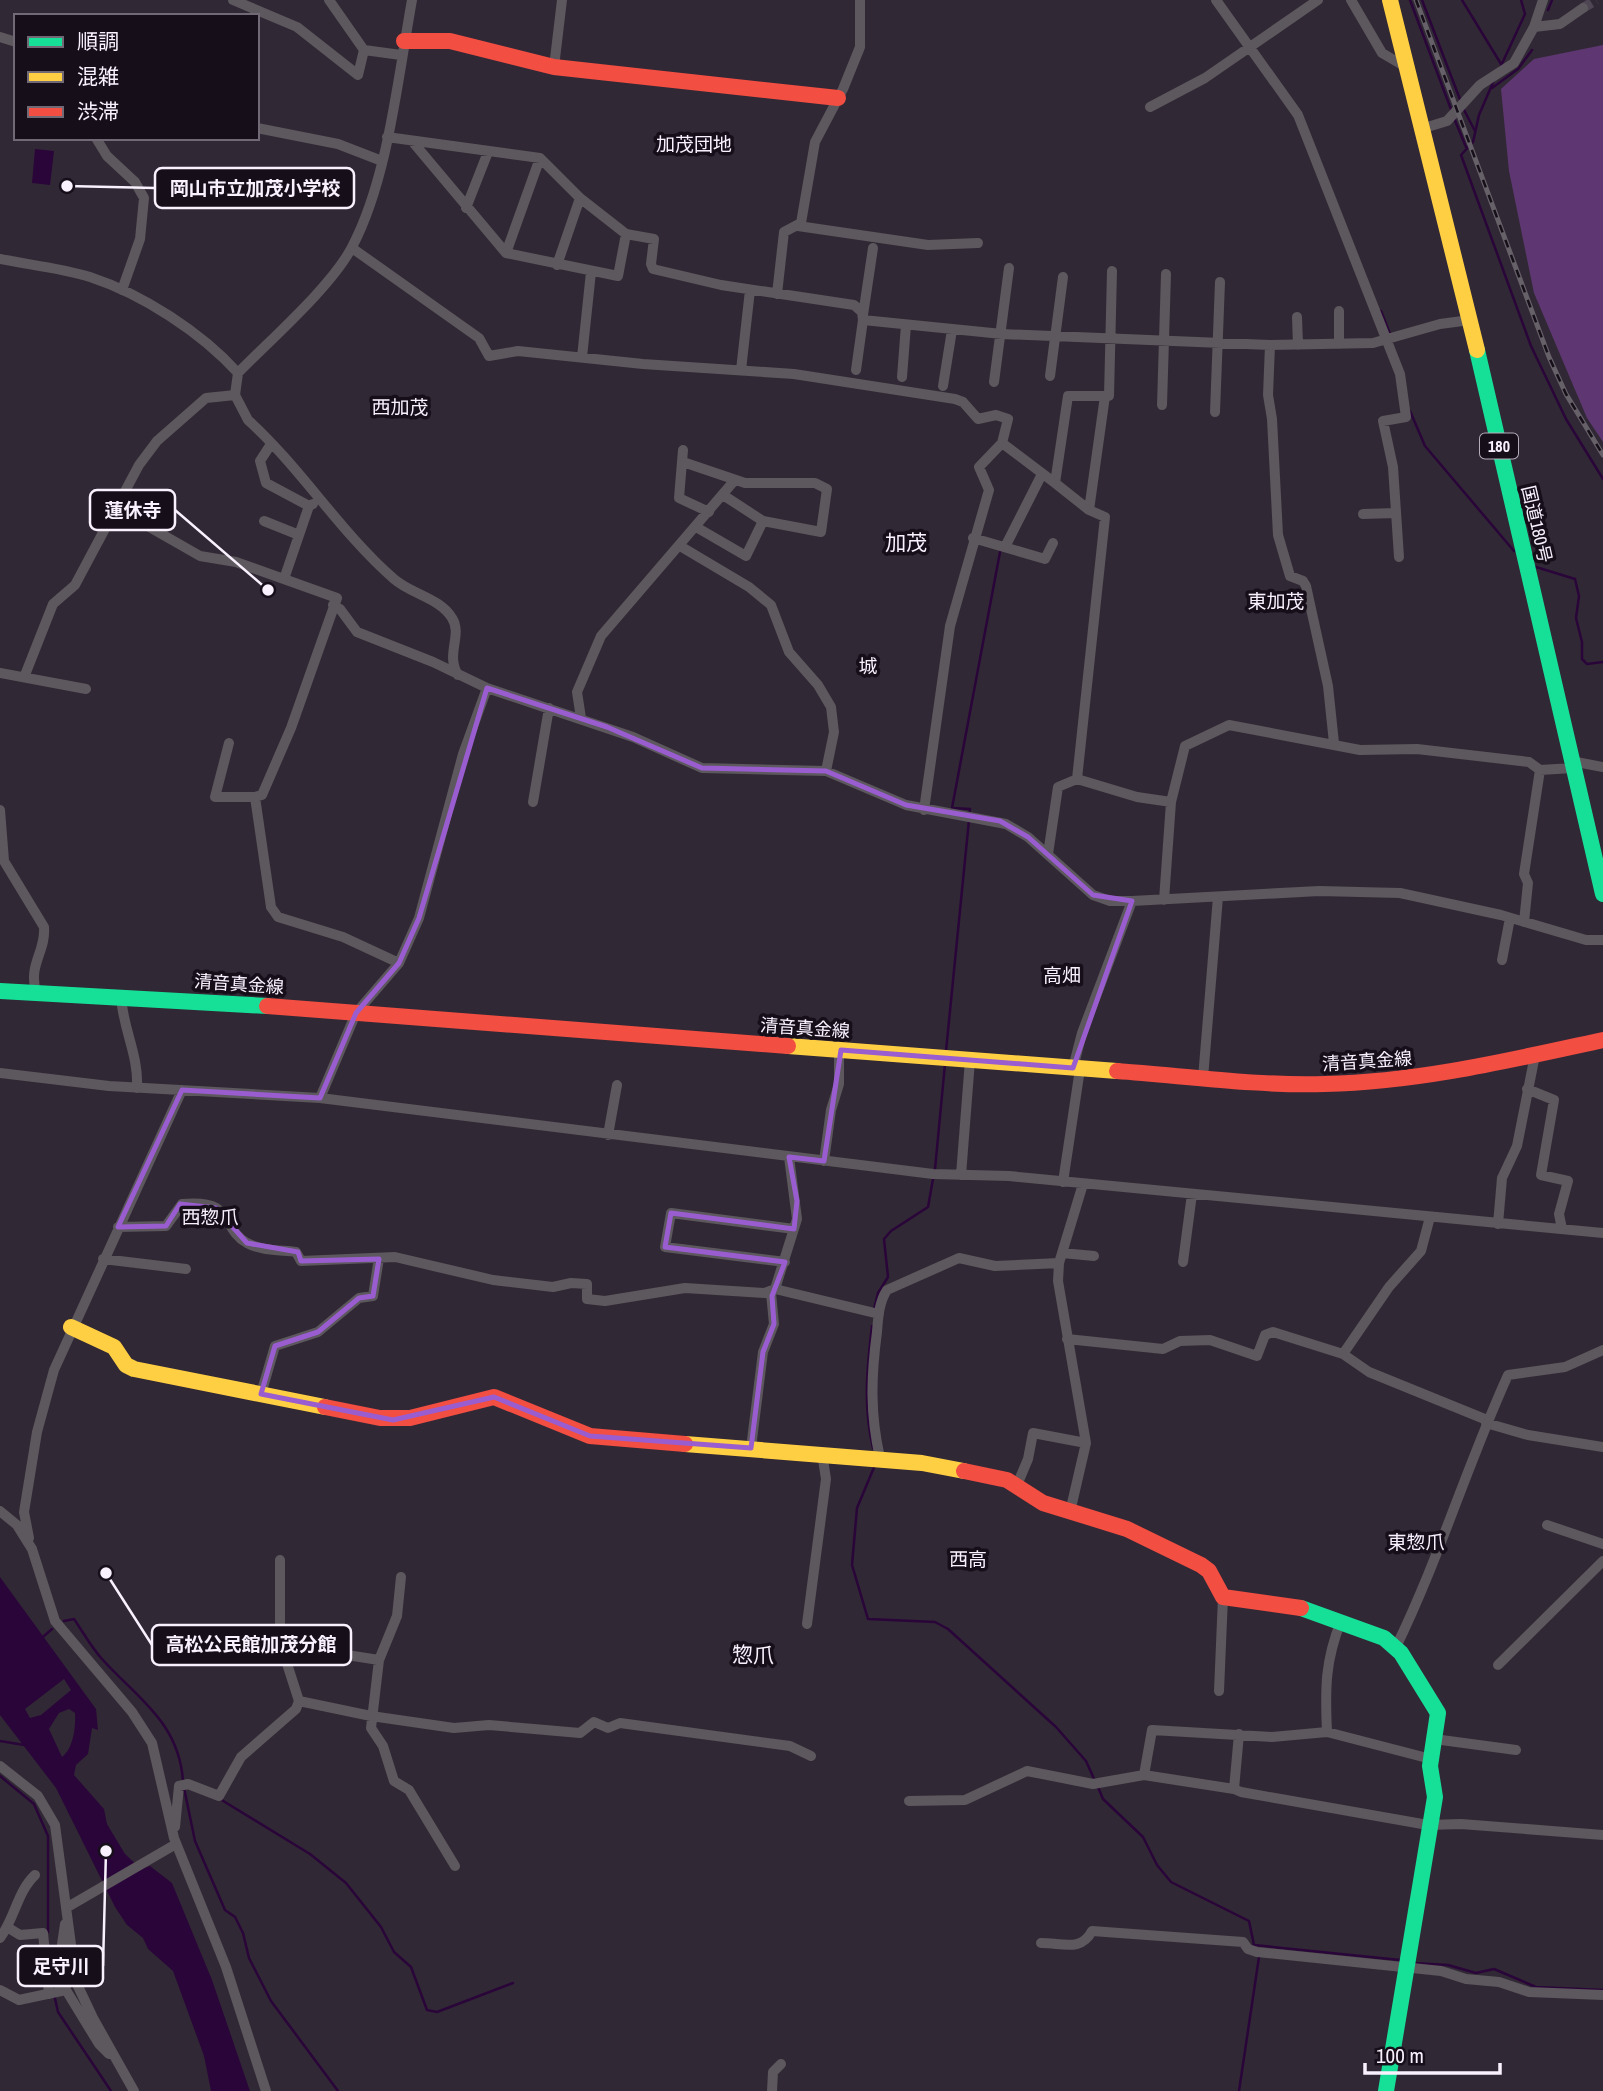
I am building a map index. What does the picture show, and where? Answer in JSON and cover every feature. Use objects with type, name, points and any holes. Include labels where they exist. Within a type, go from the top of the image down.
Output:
[{"type":"main road","name":"国道180号","points":[[1390,0],[1470,320],[1603,894]]},
{"type":"main road","points":[[402,48],[450,41],[554,67],[838,99]]},
{"type":"main road","name":"清音真金線","points":[[0,991],[121,995],[1203,1079],[1308,1084],[1365,1083],[1433,1075],[1603,1040]]},
{"type":"main road","points":[[71,1327],[114,1347],[126,1365],[134,1369],[393,1420],[494,1397],[590,1436],[880,1458],[922,1463],[1017,1485],[1043,1503],[1127,1529],[1200,1565],[1209,1571],[1223,1597],[1304,1608],[1384,1638],[1396,1647],[1436,1707],[1438,1718],[1431,1759],[1435,1797],[1404,1968],[1386,2091]]},
{"type":"street","points":[[233,0],[297,27],[358,75],[364,50],[329,0]]},
{"type":"street","points":[[412,0],[382,161],[352,248],[328,279],[238,373],[235,395],[243,413],[391,577],[448,613],[456,631],[451,656],[458,675]]},
{"type":"street","points":[[554,67],[562,0]]},
{"type":"street","points":[[798,226],[804,209],[815,142],[838,99],[860,47],[860,0]]},
{"type":"street","points":[[1216,0],[1298,115],[1391,340],[1400,374],[1406,417],[1382,421],[1393,467],[1399,558]]},
{"type":"street","points":[[1150,107],[1205,78],[1318,0]]},
{"type":"street","points":[[1351,0],[1382,53],[1406,67]]},
{"type":"street","points":[[1421,129],[1447,121],[1494,75],[1519,57],[1544,0]]},
{"type":"street","points":[[1534,27],[1560,24],[1583,8]]},
{"type":"street","points":[[364,50],[402,48]]},
{"type":"street","points":[[259,128],[338,144],[382,161]]},
{"type":"street","points":[[387,137],[540,158],[580,198],[626,234],[654,239],[651,264],[653,269],[750,290],[853,305],[863,317],[906,325],[1002,334],[1298,345],[1391,340],[1425,328],[1470,320]]},
{"type":"street","points":[[97,140],[107,156],[142,190],[144,198],[140,239],[122,290]]},
{"type":"street","points":[[412,141],[506,253],[618,276],[626,234]]},
{"type":"street","points":[[466,208],[488,152]]},
{"type":"street","points":[[506,253],[540,158]]},
{"type":"street","points":[[557,265],[580,198]]},
{"type":"street","points":[[776,294],[784,232],[798,226],[928,245],[978,243]]},
{"type":"street","points":[[352,248],[479,338],[489,356],[517,351],[794,374],[963,402],[978,419],[996,415],[1008,419],[1002,443],[979,467],[989,490],[973,538],[950,626],[924,810]]},
{"type":"street","points":[[856,370],[873,248]]},
{"type":"street","points":[[0,259],[59,270],[122,290],[180,325],[221,355],[238,373]]},
{"type":"street","points":[[994,382],[1009,268]]},
{"type":"street","points":[[1055,483],[1068,396],[1109,396],[1112,271]]},
{"type":"street","points":[[582,357],[591,272]]},
{"type":"street","points":[[1162,405],[1166,274]]},
{"type":"street","points":[[1049,376],[1063,276]]},
{"type":"street","points":[[1215,412],[1220,282]]},
{"type":"street","points":[[741,370],[750,290]]},
{"type":"street","points":[[1339,312],[1339,344]]},
{"type":"street","points":[[1297,317],[1298,345]]},
{"type":"street","points":[[902,377],[906,325]]},
{"type":"street","points":[[943,386],[952,330]]},
{"type":"street","points":[[1270,345],[1268,404],[1272,419],[1278,535],[1290,576],[1303,581],[1306,586],[1328,686],[1334,743]]},
{"type":"street","points":[[25,675],[53,604],[75,585],[139,465],[179,419],[206,398],[235,395]]},
{"type":"street","points":[[1089,510],[1105,396]]},
{"type":"street","points":[[1002,443],[1089,510],[1105,517],[1077,779]]},
{"type":"street","points":[[271,444],[260,461],[266,483],[309,506]]},
{"type":"street","points":[[709,512],[679,498],[683,456],[734,481],[815,483],[827,489],[821,533],[763,522],[723,495]]},
{"type":"street","points":[[1005,547],[1042,474]]},
{"type":"street","points":[[581,718],[576,699],[597,643],[734,481]]},
{"type":"street","points":[[284,579],[309,506],[320,500]]},
{"type":"street","points":[[116,508],[200,556],[236,562],[337,598],[291,728],[262,794],[255,797],[215,797],[229,743]]},
{"type":"street","points":[[1363,514],[1396,513]]},
{"type":"street","points":[[264,521],[299,535]]},
{"type":"street","points":[[696,527],[746,556],[763,522]]},
{"type":"street","points":[[973,538],[1045,559],[1053,543]]},
{"type":"street","points":[[680,546],[749,587],[771,605],[789,652],[818,685],[831,707],[834,732],[826,771]]},
{"type":"street","points":[[333,605],[340,609],[357,632],[487,688],[633,737],[702,768],[826,771],[906,805],[1006,824],[1023,833],[1093,895],[1110,901],[1319,891],[1387,892],[1424,897],[1586,940],[1603,940]]},
{"type":"street","points":[[0,673],[25,675],[86,689]]},
{"type":"street","points":[[320,1097],[356,1013],[399,963],[419,918],[460,764],[487,688]]},
{"type":"street","points":[[533,802],[549,708]]},
{"type":"street","points":[[1164,900],[1171,802],[1185,746],[1229,725],[1360,750],[1417,749],[1529,762],[1540,770],[1572,765],[1603,766]]},
{"type":"street","points":[[1524,922],[1528,883],[1524,874],[1540,770]]},
{"type":"street","points":[[1048,854],[1058,787],[1077,779],[1137,797],[1171,802]]},
{"type":"street","points":[[255,797],[274,914],[343,937],[399,963]]},
{"type":"street","points":[[0,810],[4,861],[44,927],[44,936],[33,968],[36,992]]},
{"type":"street","points":[[1203,1079],[1218,897]]},
{"type":"street","points":[[1063,1182],[1082,1033],[1132,901]]},
{"type":"street","points":[[1502,960],[1510,918]]},
{"type":"street","points":[[121,995],[124,1024],[135,1059],[137,1088]]},
{"type":"street","points":[[824,1161],[831,1110],[839,1084],[839,1050]]},
{"type":"street","points":[[1498,1224],[1502,1178],[1517,1146],[1535,1055]]},
{"type":"street","points":[[961,1175],[970,1060]]},
{"type":"street","points":[[0,1073],[137,1088],[320,1097],[824,1161],[961,1175],[999,1175],[1603,1233]]},
{"type":"street","points":[[608,1135],[617,1086]]},
{"type":"street","points":[[1527,1089],[1554,1100],[1541,1175],[1568,1181],[1559,1214],[1562,1230]]},
{"type":"street","points":[[182,1090],[71,1327],[54,1370],[37,1432],[24,1512],[32,1549],[55,1621],[132,1712],[152,1743],[174,1842],[226,1967],[266,2091]]},
{"type":"street","points":[[751,1448],[763,1352],[774,1324],[773,1291],[794,1229],[797,1201],[789,1157]]},
{"type":"street","points":[[1070,1512],[1086,1443],[1067,1339],[1060,1258],[1083,1184]]},
{"type":"street","points":[[1183,1262],[1192,1194]]},
{"type":"street","points":[[118,1227],[166,1226],[182,1204],[209,1205],[226,1214],[243,1240],[260,1248],[296,1252],[301,1261],[379,1258],[413,1260],[493,1280],[553,1287],[571,1283],[587,1284],[587,1299],[595,1300],[685,1288],[773,1291],[879,1314]]},
{"type":"street","points":[[785,1262],[666,1247],[671,1213],[794,1229]]},
{"type":"street","points":[[1343,1354],[1389,1287],[1421,1251],[1430,1217]]},
{"type":"street","points":[[880,1458],[870,1402],[879,1314],[884,1295],[893,1286],[959,1258],[995,1266],[1094,1256]]},
{"type":"street","points":[[261,1394],[275,1346],[318,1332],[359,1298],[373,1296],[379,1258]]},
{"type":"street","points":[[103,1259],[186,1269]]},
{"type":"street","points":[[1067,1339],[1163,1349],[1180,1341],[1210,1340],[1257,1356],[1265,1335],[1273,1332],[1343,1354],[1369,1373],[1487,1421],[1528,1435],[1603,1447]]},
{"type":"street","points":[[1396,1647],[1426,1583],[1487,1421],[1508,1375],[1565,1367],[1603,1350]]},
{"type":"street","points":[[1017,1485],[1028,1459],[1034,1433],[1086,1443]]},
{"type":"street","points":[[807,1624],[826,1479],[822,1454]]},
{"type":"street","points":[[0,1511],[17,1525],[32,1549]]},
{"type":"street","points":[[1547,1525],[1603,1544]]},
{"type":"street","points":[[174,1842],[178,1789],[183,1785],[219,1796],[241,1757],[296,1709],[299,1701],[280,1642],[280,1560]]},
{"type":"street","points":[[1498,1665],[1603,1561]]},
{"type":"street","points":[[401,1577],[397,1616],[379,1660],[371,1728],[383,1746],[394,1781],[409,1790],[455,1866]]},
{"type":"street","points":[[1219,1691],[1223,1597]]},
{"type":"street","points":[[1327,1732],[1324,1680],[1330,1647],[1341,1621]]},
{"type":"street","points":[[321,1651],[379,1660]]},
{"type":"street","points":[[299,1701],[371,1716],[454,1728],[489,1725],[580,1733],[594,1722],[608,1728],[620,1723],[790,1746],[811,1756]]},
{"type":"street","points":[[1144,1775],[1152,1730],[1272,1737],[1327,1732],[1431,1759]]},
{"type":"street","points":[[1234,1789],[1240,1734]]},
{"type":"street","points":[[1434,1739],[1517,1750]]},
{"type":"street","points":[[0,1766],[30,1788],[51,1816],[58,1834],[73,1969],[81,1995],[133,2090]]},
{"type":"street","points":[[909,1801],[965,1800],[1027,1771],[1093,1784],[1144,1775],[1428,1825],[1461,1824],[1603,1835]]},
{"type":"street","points":[[56,1993],[68,1911],[174,1842]]},
{"type":"street","points":[[0,1938],[8,1927],[24,1885],[35,1875]]},
{"type":"street","points":[[8,1927],[20,1935],[43,1933],[56,1993],[99,2044],[117,2060]]},
{"type":"street","points":[[1041,1943],[1079,1946],[1085,1943],[1092,1931],[1243,1942],[1248,1949],[1257,1952],[1441,1971],[1466,1979],[1499,1982],[1529,1992],[1603,1996]]},
{"type":"street","points":[[0,1990],[19,2000],[56,1993]]},
{"type":"street","points":[[772,2091],[773,2072],[781,2064]]},
{"type":"highlighted area","points":[[487,688],[607,727],[702,768],[826,771],[906,805],[1000,821],[1028,837],[1093,895],[1132,901],[1073,1068],[841,1050],[824,1161],[789,1157],[797,1201],[794,1229],[671,1213],[665,1247],[785,1262],[772,1296],[774,1324],[763,1352],[751,1448],[590,1436],[494,1397],[393,1420],[261,1394],[275,1346],[318,1332],[359,1298],[373,1296],[379,1259],[301,1261],[298,1252],[247,1243],[216,1208],[180,1204],[166,1226],[118,1227],[182,1090],[320,1098],[356,1013],[399,963],[419,918]]},
{"type":"shaded area","points":[[1603,45],[1603,442],[1587,418],[1534,293],[1509,171],[1501,89],[1534,59]]},
{"type":"shaded area","points":[[35,149],[54,151],[50,185],[32,183]]},
{"type":"shaded area","points":[[0,1577],[96,1709],[98,1730],[92,1728],[88,1754],[76,1765],[74,1775],[104,1809],[107,1824],[125,1854],[141,1869],[150,1866],[172,1883],[212,1980],[250,2091],[211,2091],[204,2056],[173,1971],[148,1949],[143,1938],[127,1925],[115,1907],[56,1788],[0,1715]],"holes":[[[64,1679],[71,1690],[41,1715],[30,1718],[25,1709]],[[69,1709],[75,1713],[74,1731],[69,1749],[62,1757],[49,1729],[59,1713]]]},
{"type":"waterway","points":[[1410,0],[1452,112]]},
{"type":"waterway","points":[[1422,0],[1461,102]]},
{"type":"waterway","points":[[1462,0],[1501,64]]},
{"type":"waterway","points":[[1500,68],[1525,14],[1521,0]]},
{"type":"waterway","points":[[1548,10],[1552,0]]},
{"type":"waterway","points":[[1492,88],[1518,69],[1532,50]]},
{"type":"waterway","points":[[1494,80],[1479,115],[1473,142],[1461,155],[1531,346],[1566,419],[1603,479]]},
{"type":"waterway","points":[[1463,108],[1475,131]]},
{"type":"waterway","points":[[1454,118],[1466,147]]},
{"type":"waterway","points":[[1381,311],[1390,334]]},
{"type":"waterway","points":[[1410,411],[1425,446],[1514,551]]},
{"type":"waterway","points":[[969,814],[970,809],[952,808],[1000,552]]},
{"type":"waterway","points":[[1536,567],[1575,579],[1579,596],[1576,618],[1582,642],[1582,659],[1587,664],[1603,662]]},
{"type":"waterway","points":[[946,1051],[969,820]]},
{"type":"waterway","points":[[935,1169],[945,1064]]},
{"type":"waterway","points":[[874,1309],[878,1293],[888,1277],[884,1239],[891,1231],[928,1207],[933,1179]]},
{"type":"waterway","points":[[872,1326],[867,1402],[873,1448]]},
{"type":"waterway","points":[[875,1465],[857,1508],[852,1565],[868,1619],[935,1622],[948,1629],[1056,1727],[1086,1761],[1095,1781]]},
{"type":"waterway","points":[[64,1621],[74,1619],[98,1654],[154,1712],[174,1743],[183,1781]]},
{"type":"waterway","points":[[44,1636],[52,1629]]},
{"type":"waterway","points":[[0,1741],[24,1745]]},
{"type":"waterway","points":[[0,1776],[34,1804],[48,1836],[48,1932]]},
{"type":"waterway","points":[[1098,1787],[1103,1799],[1143,1837],[1157,1865],[1171,1882],[1249,1921],[1254,1945],[1400,1960]]},
{"type":"waterway","points":[[184,1788],[195,1841],[225,1910],[235,1917],[243,1933],[249,1958],[271,2001],[338,2091]]},
{"type":"waterway","points":[[220,1799],[310,1854],[346,1883],[381,1927],[394,1952],[411,1967],[427,2010],[437,2012],[513,1983]]},
{"type":"waterway","points":[[1239,2091],[1259,1957]]},
{"type":"waterway","points":[[1413,1963],[1448,1965],[1476,1973],[1494,1969],[1536,1987],[1603,1990]]},
{"type":"waterway","points":[[54,1994],[58,2012],[111,2091]]},
{"type":"tunnel","points":[[1583,8],[1596,0]]},
{"type":"railway","points":[[1416,0],[1549,357],[1566,394],[1603,455]]},
{"type":"traffic: fast","points":[[1477,350],[1603,894]]},
{"type":"traffic: fast","points":[[0,991],[267,1006]]},
{"type":"traffic: fast","points":[[1301,1608],[1384,1638],[1401,1653],[1438,1713],[1430,1766],[1435,1797],[1386,2091]]},
{"type":"traffic: slow","points":[[1390,0],[1477,350]]},
{"type":"traffic: slow","points":[[788,1046],[1117,1071]]},
{"type":"traffic: slow","points":[[71,1327],[114,1347],[126,1365],[134,1369],[325,1407]]},
{"type":"traffic: slow","points":[[685,1444],[922,1463],[964,1471]]},
{"type":"traffic: jam","points":[[404,41],[450,41],[554,67],[838,98]]},
{"type":"traffic: jam","points":[[267,1006],[788,1046]]},
{"type":"traffic: jam","points":[[1117,1071],[1273,1084],[1360,1082],[1465,1069],[1603,1040]]},
{"type":"traffic: jam","points":[[325,1407],[380,1418],[410,1418],[494,1397],[590,1436],[685,1444]]},
{"type":"traffic: jam","points":[[964,1471],[1007,1480],[1043,1503],[1127,1529],[1201,1565],[1209,1571],[1223,1597],[1301,1608]]},
{"type":"place","name":"岡山市立加茂小学校","points":[[67,186]]},
{"type":"place","name":"蓮休寺","points":[[268,590]]},
{"type":"place","name":"高松公民館加茂分館","points":[[106,1573]]},
{"type":"place","name":"足守川","points":[[106,1851]]},
{"type":"district","name":"加茂団地","points":[[694,144]]},
{"type":"district","name":"西加茂","points":[[400,407]]},
{"type":"district","name":"加茂","points":[[906,542]]},
{"type":"district","name":"東加茂","points":[[1276,601]]},
{"type":"district","name":"城","points":[[868,666]]},
{"type":"district","name":"高畑","points":[[1062,975]]},
{"type":"district","name":"西惣爪","points":[[210,1217]]},
{"type":"district","name":"東惣爪","points":[[1416,1542]]},
{"type":"district","name":"西高","points":[[968,1559]]},
{"type":"district","name":"惣爪","points":[[753,1654]]}]
